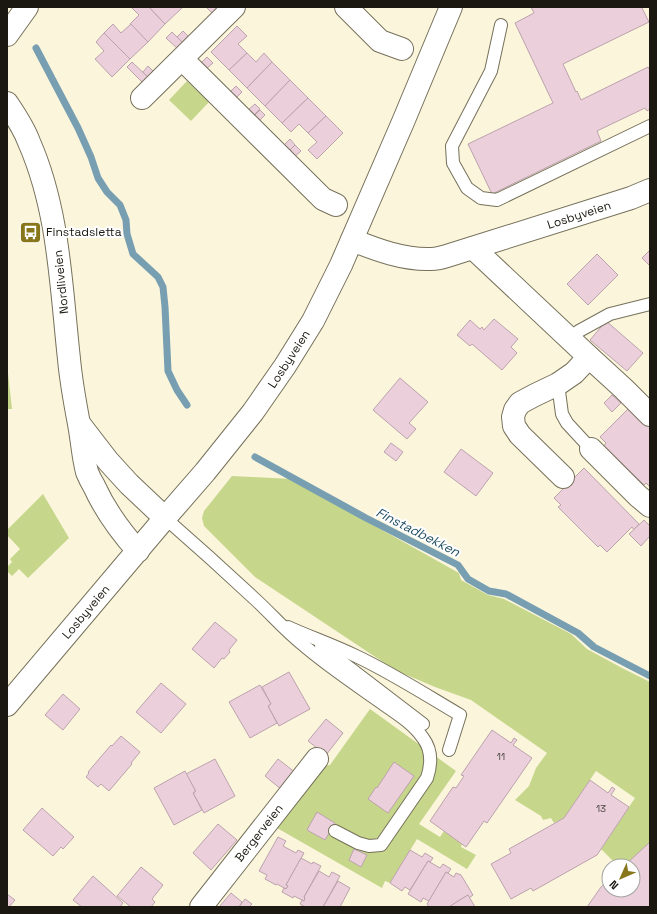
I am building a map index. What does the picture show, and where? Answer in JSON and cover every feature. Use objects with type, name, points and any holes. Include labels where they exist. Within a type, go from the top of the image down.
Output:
[{"type":"main road","points":[[7,35],[27,7]]},
{"type":"main road","points":[[142,98],[234,7]]},
{"type":"main road","points":[[346,7],[380,41],[402,49]]},
{"type":"main road","points":[[352,240],[451,7]]},
{"type":"main road","points":[[182,59],[323,199],[336,205]]},
{"type":"main road","name":"Nordliveien","points":[[7,103],[29,140],[49,200],[59,262],[73,394],[87,473],[114,522],[124,536],[138,551]]},
{"type":"main road","name":"Losbyveien","points":[[7,705],[189,491],[257,406],[285,366],[313,321],[352,240],[395,255],[432,259],[450,256],[631,198],[650,190]]},
{"type":"main road","points":[[473,248],[650,415]]},
{"type":"main road","points":[[563,478],[520,435],[514,426],[513,417],[515,410],[520,403],[558,384],[574,373],[589,358]]},
{"type":"main road","name":"Nordliveien","points":[[78,422],[108,461],[129,484],[165,518]]},
{"type":"main road","points":[[591,449],[650,506]]},
{"type":"main road","name":"Bergerveien","points":[[201,907],[317,759]]},
{"type":"lane","points":[[501,25],[492,71],[452,146],[453,163],[466,188],[481,198],[497,200],[650,126]]},
{"type":"lane","points":[[569,339],[610,314],[650,304]]},
{"type":"lane","points":[[558,384],[562,414],[567,423],[591,449]]},
{"type":"lane","points":[[165,518],[216,563],[300,643],[415,728],[429,749],[431,760],[427,778],[381,845],[369,846],[358,843],[335,831]]},
{"type":"lane","points":[[280,623],[357,657],[460,715],[449,750]]},
{"type":"lane","points":[[307,636],[423,724]]},
{"type":"green space","points":[[187,81],[209,102],[191,121],[169,100]]},
{"type":"green space","points":[[7,364],[12,409],[7,409]]},
{"type":"green space","points":[[232,476],[291,479],[459,573],[461,580],[488,595],[504,599],[571,634],[587,649],[650,682],[650,842],[633,858],[610,858],[601,849],[635,798],[596,771],[564,818],[554,823],[551,818],[543,820],[541,816],[515,800],[529,786],[536,768],[547,753],[471,700],[395,670],[255,577],[204,526],[202,518],[204,511]]},
{"type":"green space","points":[[43,494],[69,538],[28,578],[19,569],[12,576],[7,571],[7,567],[12,562],[10,559],[20,549],[7,535],[7,530]]},
{"type":"green space","points":[[370,709],[456,771],[419,824],[440,837],[444,831],[462,844],[461,847],[476,855],[467,869],[417,839],[390,883],[385,881],[382,888],[277,828],[321,766],[330,765]]},
{"type":"building","points":[[131,7],[149,7],[165,24],[148,42],[130,24],[139,15]]},
{"type":"building","points":[[149,7],[183,7],[165,24]]},
{"type":"building","points":[[206,7],[217,7],[218,8],[213,14]]},
{"type":"building","points":[[531,7],[644,7],[642,8],[649,22],[563,64],[581,100],[648,67],[650,70],[650,109],[647,111],[645,108],[597,131],[601,141],[492,194],[468,144],[553,103],[515,23],[534,13]]},
{"type":"building","points":[[113,24],[121,33],[131,24],[148,42],[130,59],[104,33]]},
{"type":"building","points":[[237,26],[247,36],[238,44],[247,53],[229,70],[211,52]]},
{"type":"building","points":[[183,31],[189,37],[183,43],[177,37]]},
{"type":"building","points":[[172,32],[183,43],[178,49],[166,38]]},
{"type":"building","points":[[104,33],[130,59],[112,77],[95,59],[104,51],[96,42]]},
{"type":"building","points":[[247,53],[256,62],[264,53],[272,62],[247,88],[229,70]]},
{"type":"building","points":[[207,57],[213,63],[206,69],[201,63]]},
{"type":"building","points":[[132,62],[149,78],[143,83],[127,67]]},
{"type":"building","points":[[272,62],[290,80],[265,106],[247,88]]},
{"type":"building","points":[[148,66],[154,72],[149,78],[143,72]]},
{"type":"building","points":[[290,80],[308,98],[282,123],[265,106]]},
{"type":"building","points":[[236,86],[242,92],[236,98],[230,92]]},
{"type":"building","points":[[308,98],[326,116],[308,133],[299,124],[291,132],[282,123]]},
{"type":"building","points":[[255,104],[260,109],[253,116],[248,110]]},
{"type":"building","points":[[260,110],[265,115],[259,121],[254,116]]},
{"type":"building","points":[[326,116],[343,133],[317,159],[308,150],[317,142],[308,133]]},
{"type":"building","points":[[290,139],[295,145],[289,151],[284,145]]},
{"type":"building","points":[[295,145],[301,151],[294,157],[289,151]]},
{"type":"building","points":[[650,250],[650,266],[642,258]]},
{"type":"building","points":[[597,254],[618,275],[588,305],[567,284]]},
{"type":"building","points":[[494,319],[518,339],[511,347],[517,353],[502,370],[472,344],[470,346],[457,335],[470,320],[480,329],[482,327],[484,330]]},
{"type":"building","points":[[606,321],[643,353],[627,371],[590,340]]},
{"type":"building","points":[[400,378],[428,402],[409,423],[416,429],[407,439],[373,410]]},
{"type":"building","points":[[612,395],[621,403],[612,412],[604,403]]},
{"type":"building","points":[[630,407],[650,427],[650,487],[646,483],[644,485],[604,446],[606,443],[600,437]]},
{"type":"building","points":[[391,443],[403,452],[396,461],[384,452]]},
{"type":"building","points":[[461,449],[493,473],[476,496],[444,472]]},
{"type":"building","points":[[584,468],[639,524],[634,530],[632,527],[607,552],[600,545],[598,547],[558,507],[561,505],[554,498]]},
{"type":"building","points":[[644,520],[650,526],[650,537],[641,546],[629,534]]},
{"type":"building","points":[[215,622],[237,640],[229,650],[230,652],[224,659],[222,658],[214,668],[192,649]]},
{"type":"building","points":[[289,672],[310,709],[279,726],[268,706],[271,704],[262,687]]},
{"type":"building","points":[[161,683],[186,704],[161,733],[136,712]]},
{"type":"building","points":[[260,685],[271,704],[268,706],[277,723],[250,738],[229,702]]},
{"type":"building","points":[[63,694],[80,709],[63,730],[45,715]]},
{"type":"building","points":[[326,719],[343,733],[326,755],[308,741]]},
{"type":"building","points":[[492,730],[511,743],[514,738],[517,740],[513,745],[532,758],[487,823],[484,821],[466,847],[430,821],[453,787],[456,788],[464,776],[461,775]]},
{"type":"building","points":[[121,736],[140,752],[131,763],[132,764],[109,791],[101,784],[98,787],[86,777],[89,773],[88,772],[111,745],[112,746]]},
{"type":"building","points":[[215,759],[235,796],[204,813],[193,793],[195,790],[186,774]]},
{"type":"building","points":[[278,759],[296,773],[282,790],[265,776]]},
{"type":"building","points":[[394,762],[414,776],[388,813],[368,799]]},
{"type":"building","points":[[185,771],[195,790],[193,793],[202,810],[174,825],[154,788]]},
{"type":"building","points":[[590,780],[608,793],[612,787],[615,789],[611,795],[629,807],[597,855],[533,891],[531,888],[511,899],[491,864],[511,853],[509,849],[564,818]]},
{"type":"building","points":[[42,808],[74,837],[63,849],[61,847],[53,856],[23,830]]},
{"type":"building","points":[[317,812],[335,823],[325,840],[307,830]]},
{"type":"building","points":[[218,824],[237,840],[211,870],[193,853]]},
{"type":"building","points":[[278,837],[286,841],[283,846],[296,853],[298,850],[304,853],[286,885],[288,886],[286,889],[265,879],[267,875],[259,871]]},
{"type":"building","points":[[650,842],[650,907],[587,907],[601,887],[601,898],[641,898],[641,858],[633,858]]},
{"type":"building","points":[[354,849],[367,855],[361,867],[349,860]]},
{"type":"building","points":[[410,850],[422,857],[425,853],[433,858],[430,862],[428,861],[410,890],[405,887],[402,891],[390,883]]},
{"type":"building","points":[[301,858],[312,864],[313,862],[321,866],[304,897],[304,901],[294,896],[293,898],[282,892],[284,888],[286,889],[288,886],[286,885]]},
{"type":"building","points":[[428,861],[440,868],[443,864],[451,869],[448,873],[446,872],[429,901],[423,898],[421,902],[408,894]]},
{"type":"building","points":[[141,867],[163,885],[152,899],[155,902],[151,907],[131,907],[117,896]]},
{"type":"building","points":[[319,871],[329,877],[332,872],[340,876],[323,907],[305,907],[300,904],[302,900],[304,901],[304,897]]},
{"type":"building","points":[[446,872],[454,877],[456,873],[461,875],[473,895],[469,898],[468,895],[449,907],[429,907],[427,904]]},
{"type":"building","points":[[93,876],[123,903],[120,907],[82,907],[73,900]]},
{"type":"building","points":[[338,881],[350,888],[340,907],[323,907]]},
{"type":"building","points":[[231,893],[242,902],[239,907],[219,907]]},
{"type":"building","points":[[7,894],[15,900],[9,907],[7,907]]},
{"type":"building","points":[[468,895],[475,907],[449,907],[458,901]]},
{"type":"building","points":[[245,899],[252,904],[249,907],[239,907]]},
{"type":"waterway","points":[[36,48],[78,128],[91,157],[98,178],[107,192],[120,205],[126,220],[127,234],[133,254],[158,277],[163,287],[168,371],[177,390],[187,405]]},
{"type":"waterway","name":"Finstadbekken","points":[[255,457],[366,518],[458,565],[468,579],[489,591],[506,594],[578,633],[594,647],[650,676]]},
{"type":"place","name":"Finstadsletta","points":[[31,232]]}]
